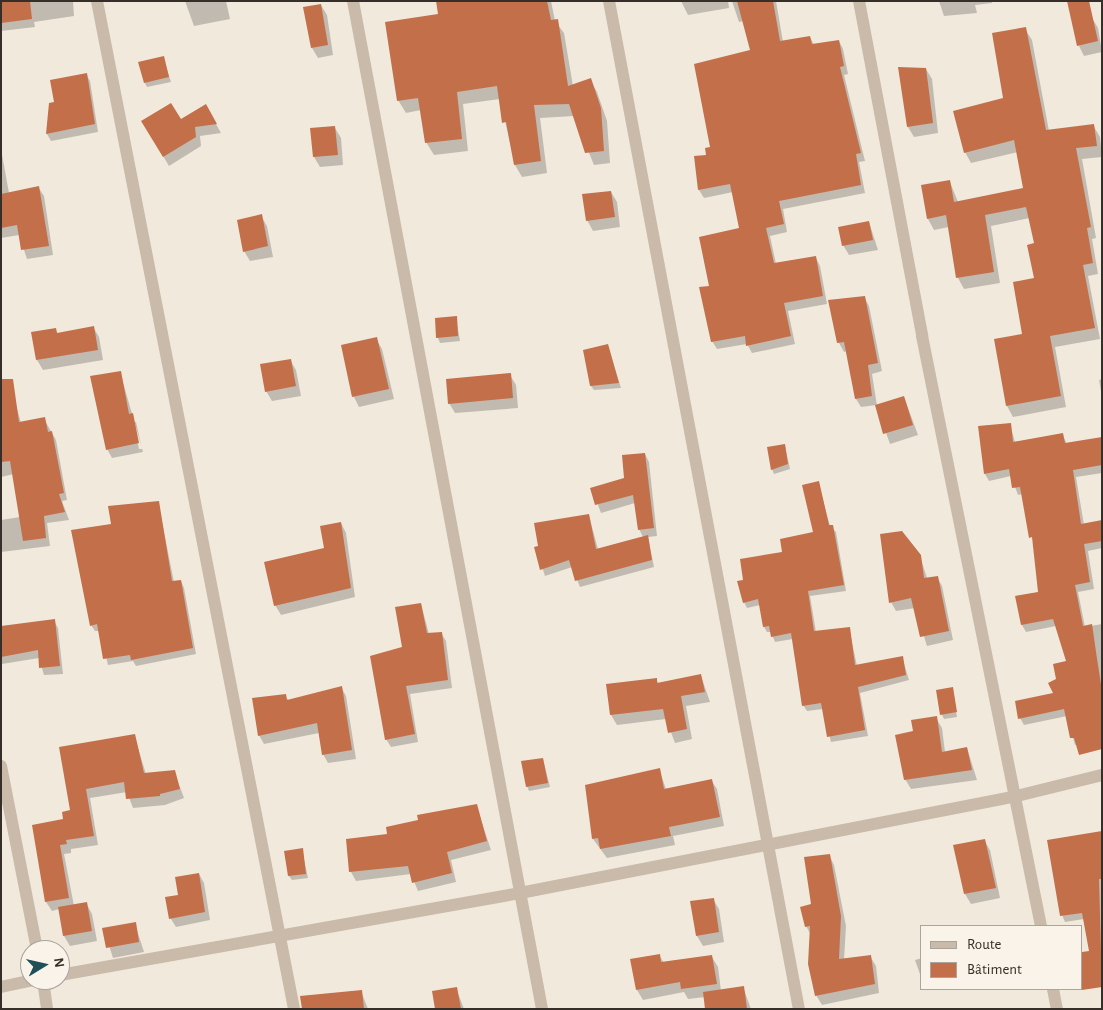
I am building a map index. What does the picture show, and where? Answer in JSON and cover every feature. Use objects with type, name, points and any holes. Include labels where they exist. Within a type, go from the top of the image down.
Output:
[{"type":"street","points":[[97,1],[294,1009]]},
{"type":"street","points":[[353,1],[542,1009]]},
{"type":"street","points":[[608,1],[798,1009]]},
{"type":"street","points":[[859,1],[922,336],[1017,796],[1041,925]]},
{"type":"street","points":[[1,766],[35,940]]},
{"type":"street","points":[[70,973],[520,893],[1017,796],[1102,775]]},
{"type":"street","points":[[1,987],[20,983]]},
{"type":"street","points":[[44,990],[47,1009]]},
{"type":"street","points":[[1053,990],[1057,1009]]},
{"type":"building","points":[[1,1],[30,1],[32,19],[1,23]]},
{"type":"building","points":[[436,1],[547,1],[551,20],[558,19],[568,86],[591,78],[601,108],[604,151],[585,153],[569,104],[534,105],[541,161],[514,165],[506,122],[502,123],[497,86],[457,92],[462,139],[425,143],[418,98],[397,101],[385,22],[438,14]]},
{"type":"building","points":[[737,1],[773,1],[780,41],[810,36],[812,44],[839,40],[844,66],[840,67],[861,153],[856,154],[861,185],[779,201],[784,224],[766,228],[774,263],[816,256],[823,296],[784,303],[791,336],[746,346],[745,336],[711,342],[699,287],[709,286],[699,237],[739,228],[730,184],[698,190],[694,156],[706,155],[705,148],[710,147],[694,64],[750,50]]},
{"type":"building","points":[[1067,1],[1089,1],[1098,41],[1077,46]]},
{"type":"building","points":[[321,4],[328,45],[311,48],[303,7]]},
{"type":"building","points":[[1026,27],[1046,130],[1094,124],[1097,146],[1076,148],[1091,227],[1087,228],[1093,263],[1083,265],[1095,328],[1050,336],[1061,396],[1006,406],[994,339],[1022,334],[1013,282],[1034,278],[1027,245],[1034,243],[1026,207],[985,215],[994,272],[956,278],[946,215],[927,219],[921,185],[950,180],[954,202],[1023,188],[1014,140],[964,153],[953,111],[1003,98],[992,33]]},
{"type":"building","points":[[164,56],[169,77],[144,83],[138,62]]},
{"type":"building","points":[[898,67],[926,68],[933,123],[907,127]]},
{"type":"building","points":[[87,73],[95,124],[46,134],[49,103],[54,102],[50,80]]},
{"type":"building","points":[[171,103],[181,119],[206,104],[217,124],[195,127],[196,137],[163,157],[141,121]]},
{"type":"building","points":[[335,126],[338,155],[313,157],[310,128]]},
{"type":"building","points":[[39,186],[49,246],[21,250],[17,225],[1,228],[1,194]]},
{"type":"building","points":[[611,191],[615,217],[586,221],[582,194]]},
{"type":"building","points":[[262,214],[268,246],[243,252],[237,220]]},
{"type":"building","points":[[869,221],[873,240],[842,246],[838,227]]},
{"type":"building","points":[[865,296],[878,363],[868,365],[872,396],[855,399],[844,342],[837,343],[828,300]]},
{"type":"building","points":[[457,316],[458,336],[436,338],[435,318]]},
{"type":"building","points":[[94,326],[98,350],[36,360],[31,332],[56,328],[57,333]]},
{"type":"building","points":[[377,337],[389,389],[352,397],[341,345]]},
{"type":"building","points":[[608,344],[619,383],[590,386],[583,350]]},
{"type":"building","points":[[291,359],[296,386],[265,392],[260,364]]},
{"type":"building","points":[[121,371],[129,414],[133,413],[139,443],[106,450],[90,376]]},
{"type":"building","points":[[511,373],[513,398],[448,404],[446,379]]},
{"type":"building","points":[[1,379],[13,379],[19,422],[45,417],[48,432],[52,431],[64,493],[59,494],[65,512],[44,516],[46,538],[23,541],[10,461],[1,462]]},
{"type":"building","points":[[904,396],[913,425],[883,434],[875,405]]},
{"type":"building","points":[[1011,423],[1013,442],[1063,433],[1065,443],[1102,437],[1102,465],[1073,470],[1081,524],[1102,520],[1102,541],[1084,544],[1090,582],[1075,585],[1083,626],[1092,624],[1102,691],[1102,749],[1079,755],[1074,738],[1070,738],[1064,709],[1018,719],[1015,701],[1053,693],[1048,683],[1056,679],[1053,664],[1066,661],[1053,619],[1021,625],[1015,596],[1038,592],[1032,537],[1029,538],[1020,487],[1012,488],[1009,469],[984,474],[978,426]]},
{"type":"building","points":[[785,444],[788,464],[771,470],[767,447]]},
{"type":"building","points":[[645,453],[654,528],[638,530],[633,495],[595,505],[590,488],[624,478],[622,455]]},
{"type":"building","points":[[819,481],[829,525],[833,525],[844,585],[808,591],[814,631],[850,627],[855,665],[903,656],[906,675],[858,687],[865,730],[827,737],[821,703],[802,706],[791,633],[771,637],[769,626],[763,627],[758,599],[743,603],[737,581],[743,580],[740,559],[782,552],[780,539],[813,532],[802,485]]},
{"type":"building","points":[[159,501],[172,581],[181,580],[193,648],[131,660],[130,655],[103,659],[97,624],[90,626],[71,530],[111,524],[108,506]]},
{"type":"building","points":[[589,514],[596,549],[648,535],[652,560],[575,581],[569,560],[540,570],[534,547],[538,546],[534,523]]},
{"type":"building","points":[[341,522],[351,588],[274,606],[264,562],[324,548],[320,526]]},
{"type":"building","points":[[902,531],[921,555],[924,578],[938,576],[949,631],[920,637],[911,598],[889,603],[880,534]]},
{"type":"building","points":[[421,603],[427,633],[442,632],[448,680],[406,686],[415,734],[385,740],[370,656],[402,647],[395,607]]},
{"type":"building","points":[[55,619],[60,666],[39,668],[38,650],[1,657],[1,626]]},
{"type":"building","points":[[701,674],[705,692],[681,696],[687,729],[668,733],[663,709],[610,715],[606,684],[657,678],[657,683]]},
{"type":"building","points":[[342,686],[352,750],[322,755],[317,723],[258,736],[252,698],[286,694],[287,700]]},
{"type":"building","points":[[953,687],[957,712],[940,715],[936,690]]},
{"type":"building","points":[[937,716],[942,752],[967,747],[972,770],[904,780],[895,735],[913,731],[911,720]]},
{"type":"building","points":[[135,734],[144,773],[175,770],[180,789],[160,794],[160,796],[126,799],[124,782],[86,789],[94,836],[66,840],[67,844],[60,845],[69,898],[45,902],[32,825],[63,819],[62,812],[70,810],[59,747]]},
{"type":"building","points":[[543,758],[548,783],[526,787],[521,761]]},
{"type":"building","points":[[660,768],[664,789],[712,779],[720,817],[669,827],[671,836],[600,849],[598,838],[592,839],[585,785]]},
{"type":"building","points":[[477,804],[487,841],[447,852],[452,873],[412,883],[408,866],[349,872],[346,839],[387,834],[386,827],[418,820],[417,815]]},
{"type":"building","points":[[1102,831],[1102,879],[1099,879],[1102,987],[1083,990],[1083,952],[1089,951],[1082,913],[1060,916],[1047,840]]},
{"type":"building","points":[[985,839],[996,888],[964,894],[953,845]]},
{"type":"building","points":[[303,848],[306,874],[288,876],[284,851]]},
{"type":"building","points":[[830,854],[841,916],[839,959],[871,955],[875,984],[815,996],[808,964],[810,926],[805,927],[800,907],[811,904],[804,857]]},
{"type":"building","points":[[199,873],[205,912],[169,919],[165,897],[178,895],[175,877]]},
{"type":"building","points":[[714,898],[719,932],[696,936],[690,901]]},
{"type":"building","points":[[87,902],[92,931],[63,936],[58,907]]},
{"type":"building","points":[[136,922],[139,942],[106,948],[102,928]]},
{"type":"building","points":[[660,954],[661,962],[712,955],[717,984],[681,989],[680,982],[636,990],[630,959]]},
{"type":"building","points":[[744,986],[747,1009],[705,1009],[703,992]]},
{"type":"building","points":[[457,987],[461,1009],[435,1009],[432,991]]},
{"type":"building","points":[[362,990],[364,1009],[302,1009],[300,996]]}]
